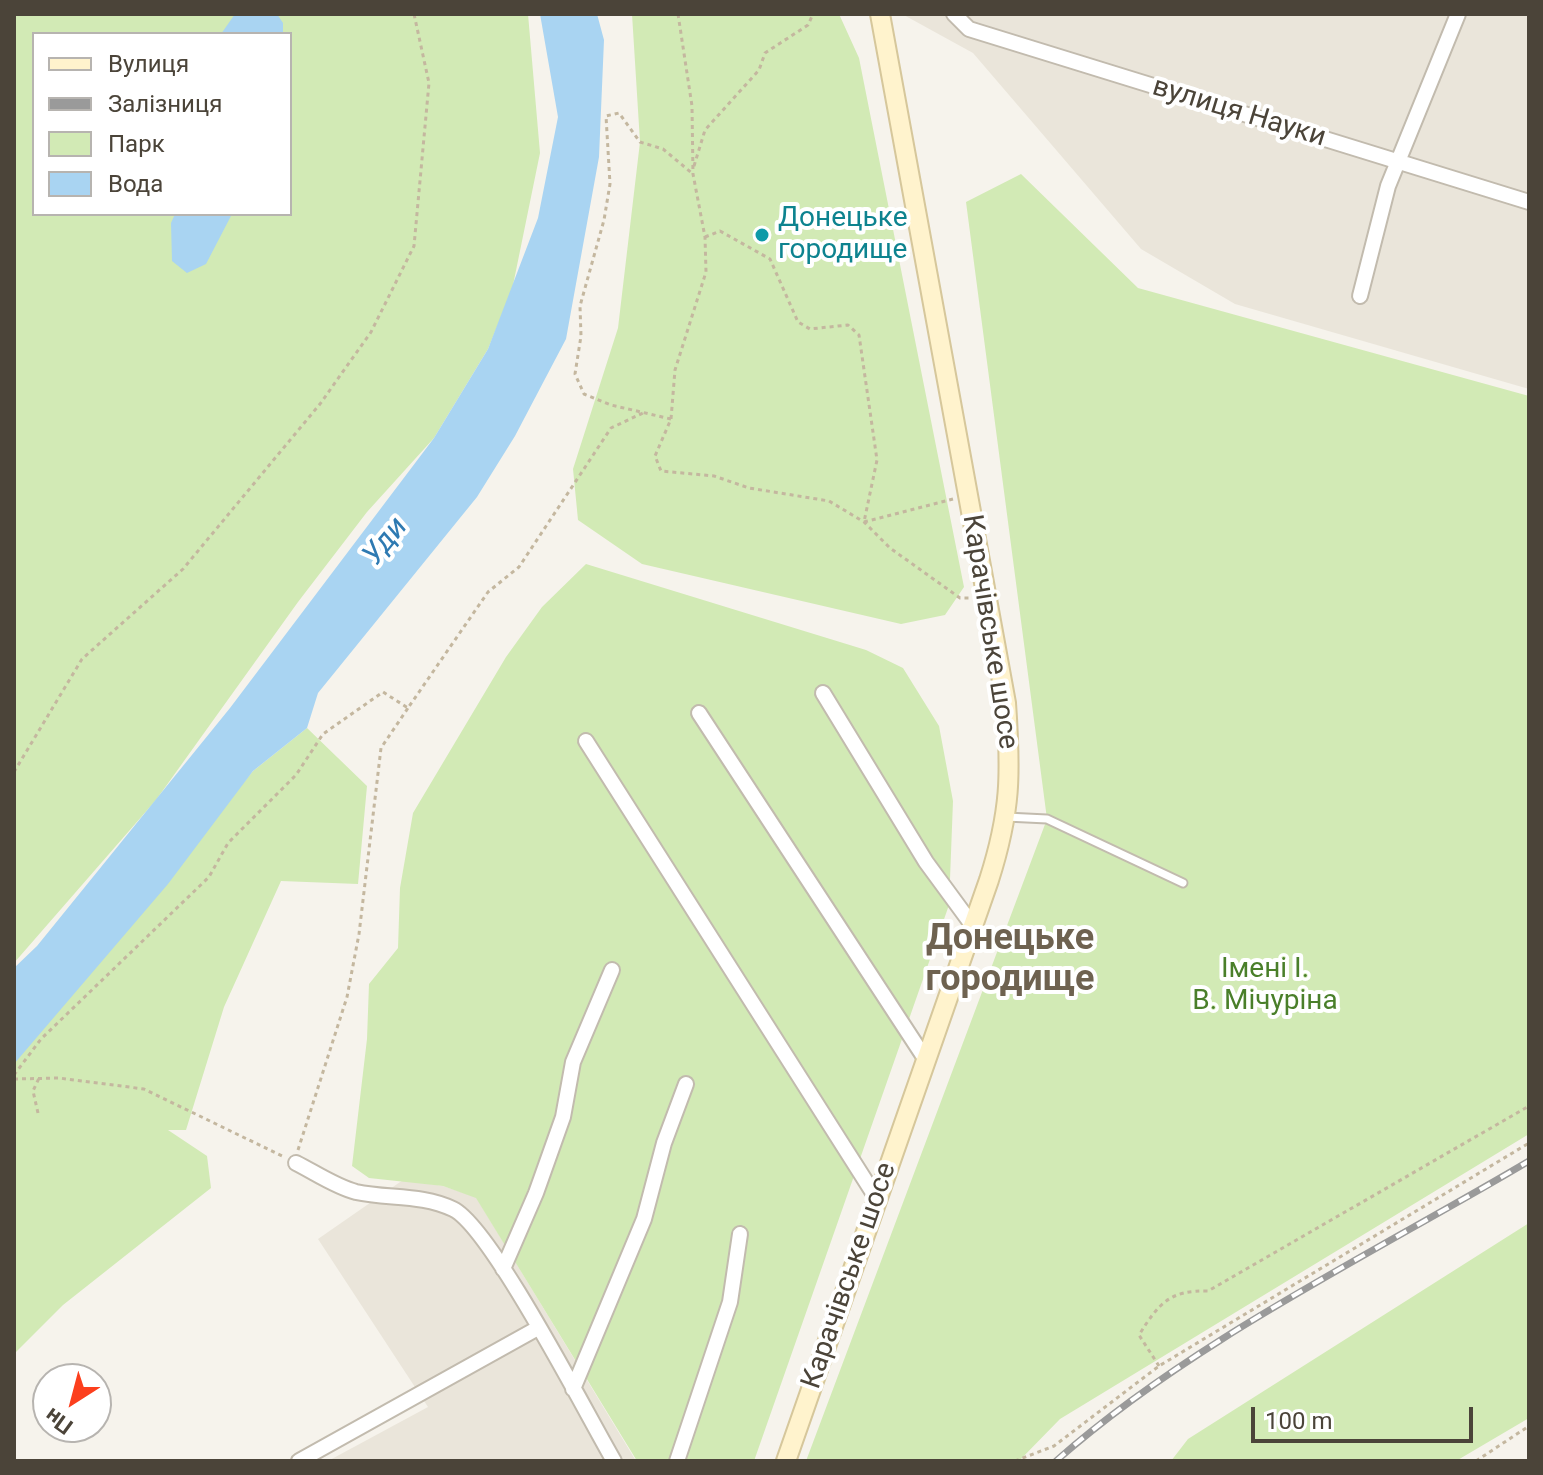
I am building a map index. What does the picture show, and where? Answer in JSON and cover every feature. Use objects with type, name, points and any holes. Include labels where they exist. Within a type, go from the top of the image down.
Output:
[{"type":"main road","name":"Карачівське шосе","points":[[786,1461],[973,926],[1006,817],[1011,773],[1006,703],[880,14]]},
{"type":"street","name":"вулиця Науки","points":[[954,14],[969,29],[1529,202]]},
{"type":"street","points":[[1360,296],[1388,186],[1458,14]]},
{"type":"street","points":[[823,693],[926,862],[973,926]]},
{"type":"street","points":[[699,713],[926,1060]]},
{"type":"street","points":[[586,741],[877,1199]]},
{"type":"street","points":[[503,1269],[536,1193],[563,1117],[573,1062],[612,970]]},
{"type":"street","points":[[573,1389],[644,1219],[664,1143],[686,1084]]},
{"type":"street","points":[[296,1163],[355,1192],[423,1199],[454,1209],[471,1222],[503,1269],[614,1461]]},
{"type":"street","points":[[677,1461],[730,1302],[740,1234]]},
{"type":"street","points":[[299,1461],[538,1328]]},
{"type":"lane","points":[[1006,817],[1047,819],[1183,883]]},
{"type":"path","points":[[14,772],[82,659],[183,569],[320,404],[371,332],[414,246],[429,83],[414,14]]},
{"type":"path","points":[[678,14],[692,106],[693,174],[705,237],[706,272],[675,370],[671,419],[655,456],[661,471],[714,476],[749,488],[829,501],[864,522],[890,548],[960,598],[987,598]]},
{"type":"path","points":[[693,174],[705,130],[759,70],[765,53],[808,25],[813,14]]},
{"type":"path","points":[[671,419],[611,405],[584,394],[575,374],[581,336],[580,306],[604,220],[610,184],[606,116],[619,113],[640,142],[663,149],[693,174]]},
{"type":"path","points":[[705,237],[720,231],[770,259],[798,322],[810,329],[848,325],[859,335],[877,460],[864,522]]},
{"type":"path","points":[[14,1077],[40,1076],[144,1089],[296,1163],[325,1059],[347,997],[359,934],[381,748],[488,592],[519,567],[611,428],[645,412]]},
{"type":"path","points":[[864,522],[966,496]]},
{"type":"path","points":[[14,1077],[41,1039],[209,877],[228,843],[296,775],[323,734],[383,692],[408,708]]},
{"type":"path","points":[[38,1113],[33,1091],[40,1076]]},
{"type":"path","points":[[1159,1366],[1139,1335],[1172,1295],[1185,1290],[1208,1291],[1529,1106]]},
{"type":"path","points":[[1015,1461],[1054,1446],[1159,1366],[1529,1143]]},
{"type":"path","points":[[1476,1461],[1529,1426]]},
{"type":"shaded area","points":[[902,14],[1529,14],[1529,389],[1235,304],[1141,249],[973,53]]},
{"type":"shaded area","points":[[403,1180],[443,1186],[476,1197],[636,1461],[328,1461],[428,1407],[318,1239]]},
{"type":"green space","points":[[14,14],[528,14],[540,153],[512,290],[488,349],[434,438],[367,512],[298,602],[156,800],[14,963]]},
{"type":"green space","name":"Донецьке городище","points":[[632,14],[839,14],[859,58],[964,587],[945,615],[901,624],[642,564],[578,520],[573,469],[618,328],[640,142]]},
{"type":"green space","name":"Імені І. В. Мічуріна","points":[[1021,174],[1138,288],[1529,396],[1529,1134],[1060,1419],[1019,1461],[806,1461],[1047,819],[966,202]]},
{"type":"green space","points":[[586,564],[866,650],[903,668],[939,726],[953,801],[949,905],[754,1461],[637,1461],[476,1198],[443,1186],[369,1178],[352,1166],[367,1039],[369,984],[398,948],[400,888],[413,813],[506,657],[542,607]]},
{"type":"green space","points":[[307,728],[367,786],[358,884],[281,881],[224,1007],[186,1130],[168,1130],[207,1156],[211,1188],[63,1305],[14,1354],[14,1061],[253,771]]},
{"type":"green space","points":[[1529,1223],[1529,1418],[1456,1461],[1171,1461],[1188,1439]]},
{"type":"water","points":[[235,14],[277,14],[283,23],[283,32],[222,32]]},
{"type":"water","name":"Уди","points":[[540,14],[597,14],[604,40],[599,157],[566,339],[515,436],[477,497],[318,693],[307,728],[253,771],[168,884],[14,1064],[14,968],[37,946],[230,708],[434,438],[488,349],[538,218],[558,117]]},
{"type":"water","points":[[174,216],[231,216],[206,264],[187,273],[172,261],[171,223]]},
{"type":"railway","points":[[1056,1461],[1108,1418],[1224,1338],[1529,1161]]},
{"type":"place","name":"Донецьке городище","points":[[762,235]]},
{"type":"district","name":"Донецьке городище","points":[[1010,960]]}]
